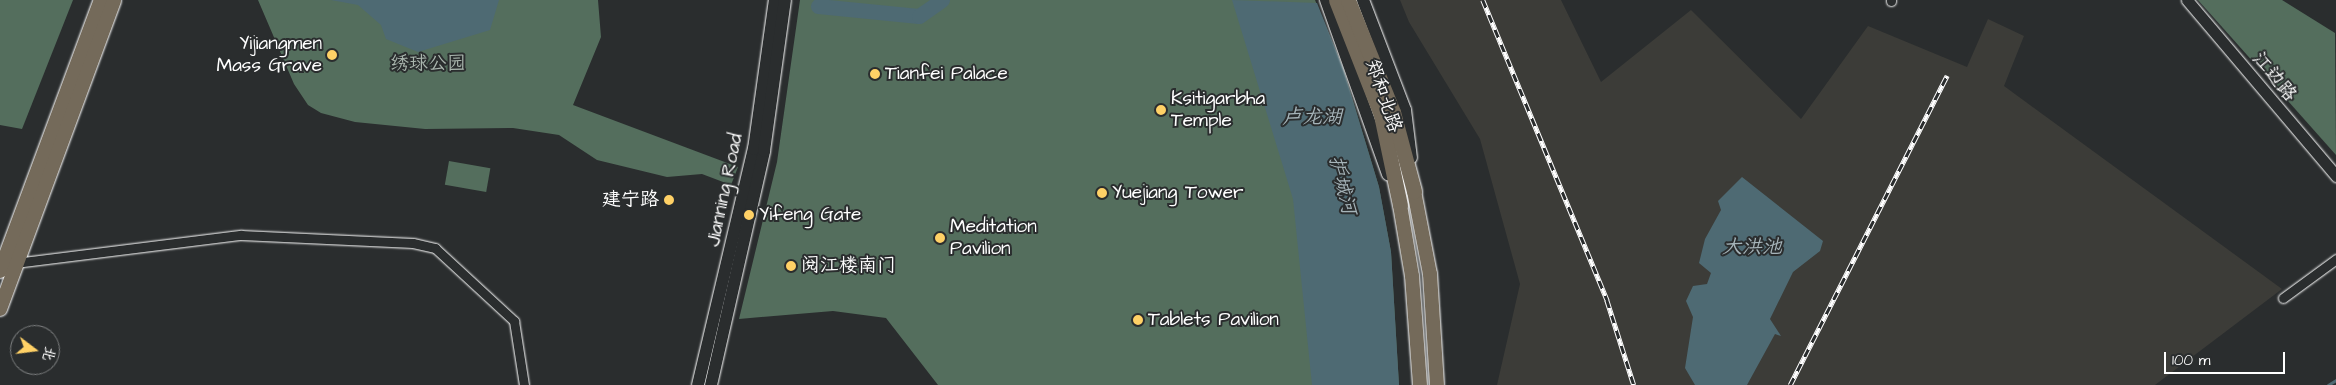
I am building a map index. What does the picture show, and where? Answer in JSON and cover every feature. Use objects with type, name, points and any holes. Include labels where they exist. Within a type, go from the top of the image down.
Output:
[{"type":"highway","name":"郑和北路","points":[[1336,0],[1381,115],[1400,205]]},
{"type":"highway","name":"郑和北路","points":[[1348,0],[1399,136],[1414,191]]},
{"type":"main road","points":[[0,270],[101,0]]},
{"type":"main road","points":[[0,310],[15,263],[114,0]]},
{"type":"main road","name":"Jianning Road","points":[[698,385],[754,149],[774,0]]},
{"type":"main road","name":"Jianning Road","points":[[711,385],[764,151],[785,0]]},
{"type":"main road","name":"郑和北路","points":[[1326,0],[1400,205],[1412,276],[1420,385]]},
{"type":"main road","name":"郑和北路","points":[[1363,0],[1405,110],[1414,191],[1430,274],[1437,385]]},
{"type":"street","name":"江边路","points":[[2187,0],[2336,176]]},
{"type":"street","points":[[15,263],[241,235],[413,243],[435,248],[514,321],[524,385]]},
{"type":"street","points":[[2283,298],[2336,259]]},
{"type":"shaded area","points":[[1400,0],[1561,0],[1601,82],[1691,10],[1801,119],[1868,26],[1967,67],[1988,19],[2024,36],[2004,86],[2282,289],[2155,385],[1497,385],[1520,284],[1480,139],[1409,22]]},
{"type":"green space","points":[[0,0],[73,0],[22,129],[0,125]]},
{"type":"green space","name":"绣球公园","points":[[258,0],[598,0],[601,37],[573,105],[738,167],[731,185],[702,174],[667,177],[597,160],[559,135],[513,128],[425,129],[355,122],[321,113],[308,105],[294,84]]},
{"type":"green space","points":[[800,0],[1315,0],[1343,68],[1379,187],[1391,252],[1399,385],[938,385],[886,318],[833,311],[739,319],[777,162]]},
{"type":"green space","points":[[2198,0],[2282,0],[2335,33],[2336,155]]},
{"type":"green space","points":[[449,161],[490,168],[486,192],[445,185]]},
{"type":"water","points":[[331,0],[499,0],[490,30],[418,52],[386,39],[381,25],[358,5]]},
{"type":"water","name":"卢龙湖","points":[[1232,0],[1317,3],[1343,68],[1379,187],[1391,252],[1399,385],[1312,385],[1293,199]]},
{"type":"water","name":"大洪池","points":[[1742,177],[1823,241],[1820,251],[1793,272],[1770,319],[1781,336],[1775,334],[1747,385],[1695,385],[1685,368],[1693,317],[1686,301],[1693,286],[1707,284],[1711,273],[1699,263],[1705,239],[1721,210],[1718,201]]},
{"type":"waterway","name":"护城河","points":[[818,6],[919,16],[942,0]]},
{"type":"waterway","points":[[2328,385],[2336,380]]},
{"type":"railway","points":[[1483,0],[1607,300],[1634,385]]},
{"type":"railway","points":[[1790,385],[1947,76]]},
{"type":"place","name":"Yijiangmen Mass Grave","points":[[332,55]]},
{"type":"place","name":"Tianfei Palace","points":[[875,74]]},
{"type":"place","name":"Ksitigarbha Temple","points":[[1161,110]]},
{"type":"place","name":"Yuejiang Tower","points":[[1102,193]]},
{"type":"place","name":"建宁路","points":[[669,200]]},
{"type":"place","name":"Yifeng Gate","points":[[749,215]]},
{"type":"place","name":"Meditation Pavilion","points":[[940,238]]},
{"type":"place","name":"阅江楼南门","points":[[791,266]]},
{"type":"place","name":"Tablets Pavilion","points":[[1138,320]]}]
